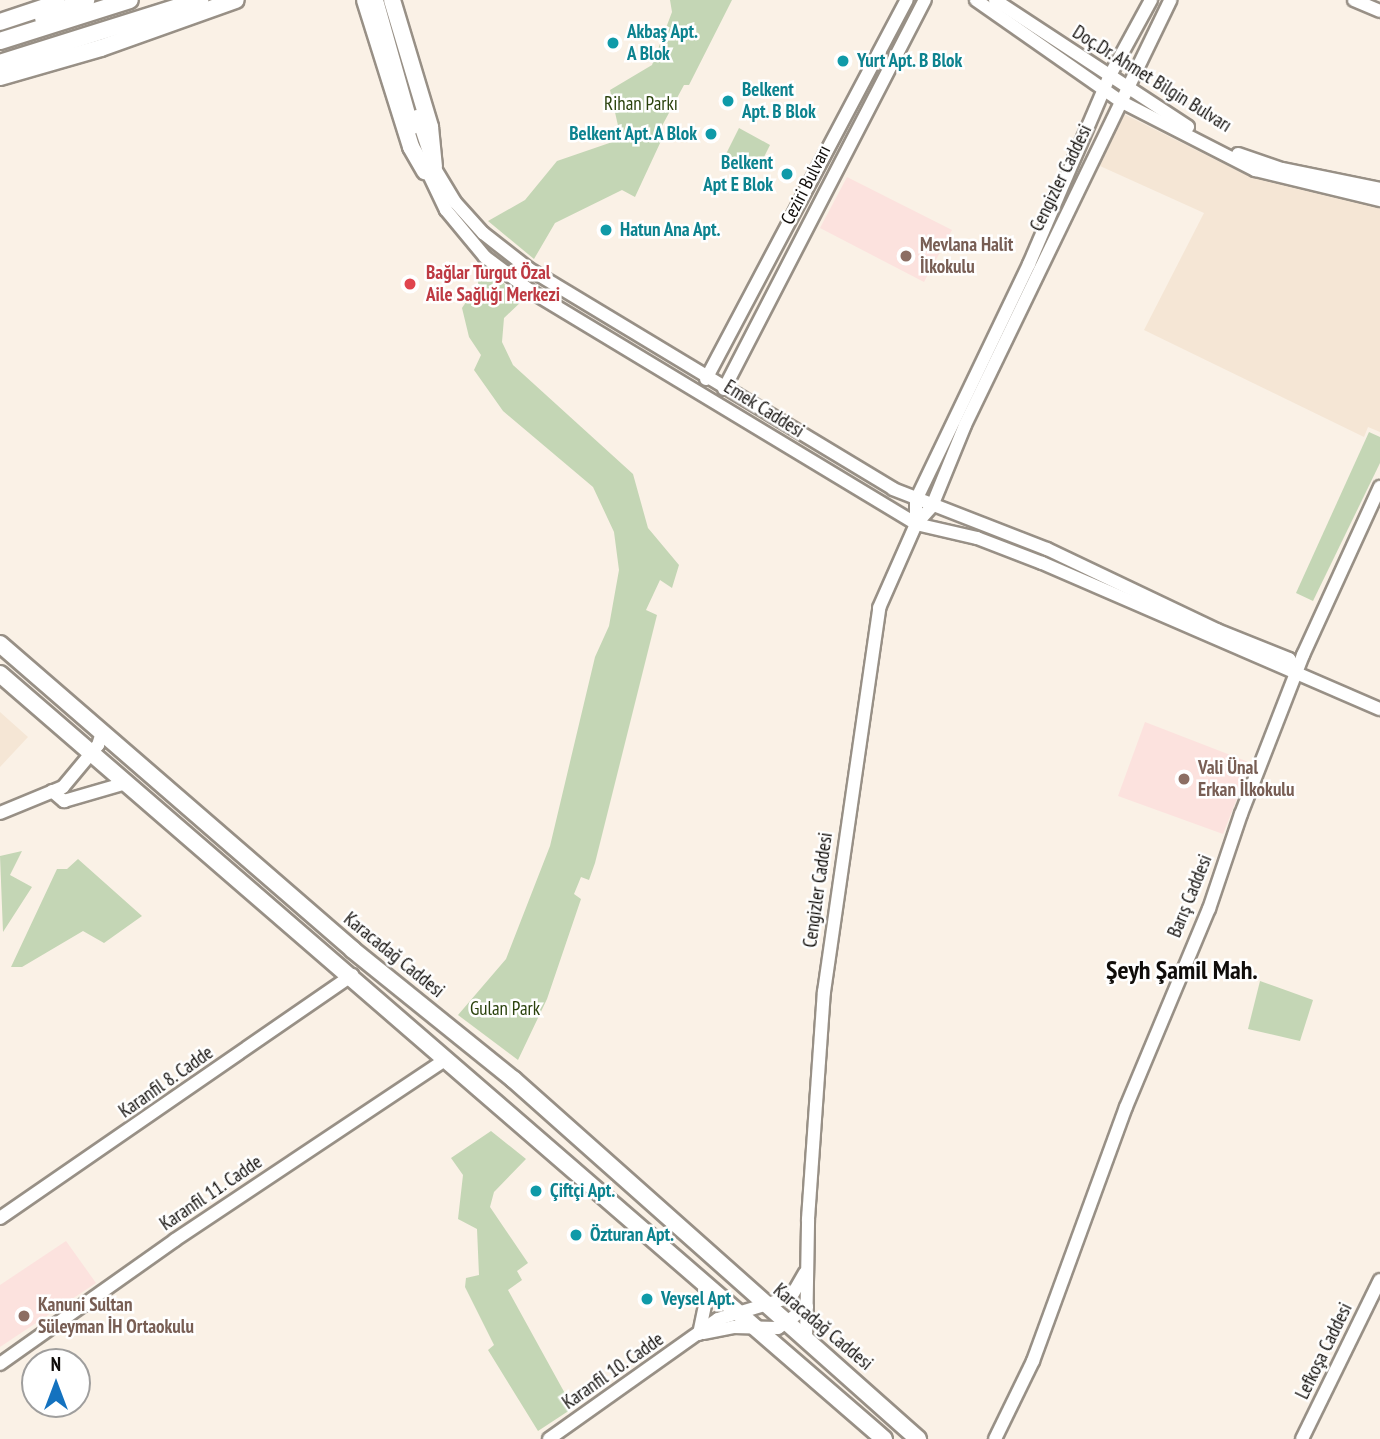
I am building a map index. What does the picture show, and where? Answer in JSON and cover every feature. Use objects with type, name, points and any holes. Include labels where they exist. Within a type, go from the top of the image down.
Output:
[{"type":"highway","points":[[0,22],[66,0]]},
{"type":"highway","points":[[0,39],[86,0]]},
{"type":"highway","points":[[0,39],[130,0]]},
{"type":"highway","points":[[7,61],[200,0]]},
{"type":"highway","points":[[0,77],[236,0]]},
{"type":"highway","points":[[365,0],[411,147],[430,169]]},
{"type":"highway","points":[[392,0],[430,127],[430,169]]},
{"type":"highway","points":[[7,61],[167,24]]},
{"type":"highway","name":"Karacadağ Caddesi","points":[[0,644],[353,950],[513,1079],[918,1439]]},
{"type":"highway","points":[[0,674],[90,756],[352,975],[708,1291],[884,1439]]},
{"type":"highway","points":[[62,729],[73,720],[86,719]]},
{"type":"street","name":"Emek Caddesi","points":[[377,0],[430,169],[446,210],[472,243],[532,292],[916,524],[977,538],[1029,558],[1285,672],[1297,672],[1380,709]]},
{"type":"street","name":"Emek Caddesi","points":[[383,0],[430,169],[455,202],[495,243],[529,269],[706,379],[916,500],[988,522],[1217,630],[1289,659],[1297,672]]},
{"type":"street","name":"Ceziri Bulvarı","points":[[706,379],[907,0]]},
{"type":"street","name":"Ceziri Bulvarı","points":[[724,389],[925,0]]},
{"type":"street","name":"Doç.Dr. Ahmet Bilgin Bulvarı","points":[[976,0],[1106,82],[1126,85],[1234,153],[1282,169],[1380,189]]},
{"type":"street","name":"Doç.Dr. Ahmet Bilgin Bulvarı","points":[[995,0],[1106,82],[1120,102],[1255,170],[1380,200]]},
{"type":"street","name":"Cengizler Caddesi","points":[[916,524],[916,500],[1029,264],[1106,82],[1151,0]]},
{"type":"street","name":"Cengizler Caddesi","points":[[806,1339],[807,1269],[824,992],[864,687],[879,608],[916,524],[932,506],[965,425],[1126,85],[1170,0]]},
{"type":"street","points":[[1354,0],[1380,11]]},
{"type":"street","name":"Barış Caddesi","points":[[995,1439],[1033,1361],[1126,1107],[1209,909],[1297,672],[1380,487]]},
{"type":"street","points":[[0,813],[63,787],[90,756],[102,733]]},
{"type":"street","points":[[52,791],[64,801],[123,784]]},
{"type":"street","name":"Karanfil 8. Cadde","points":[[0,1218],[352,975]]},
{"type":"street","name":"Karanfil 11. Cadde","points":[[0,1364],[175,1240],[446,1059]]},
{"type":"street","name":"Cengizler Caddesi","points":[[734,1312],[766,1306],[791,1297],[807,1269]]},
{"type":"street","name":"Lefkoşa Caddesi","points":[[1302,1438],[1380,1280]]},
{"type":"street","points":[[699,1334],[708,1291]]},
{"type":"street","points":[[788,1323],[807,1307]]},
{"type":"street","name":"Karanfil 10. Cadde","points":[[550,1439],[734,1312]]},
{"type":"street","name":"Karanfil 10. Cadde","points":[[699,1334],[724,1328],[754,1330],[788,1323]]},
{"type":"shaded area","points":[[1122,113],[1242,173],[1380,207],[1380,432],[1368,427],[1364,437],[1144,330],[1204,213],[1100,166]]},
{"type":"shaded area","name":"Mevlana Halit İlkokulu","points":[[847,177],[952,230],[924,282],[820,228]]},
{"type":"shaded area","points":[[0,712],[28,737],[0,767]]},
{"type":"shaded area","name":"Vali Ünal Erkan İlkokulu","points":[[1145,722],[1251,763],[1223,834],[1118,796]]},
{"type":"shaded area","name":"Kanuni Sultan Süleyman İH Ortaokulu","points":[[66,1241],[96,1283],[0,1347],[0,1285]]},
{"type":"green space","name":"Rihan Parkı","points":[[670,0],[732,0],[689,85],[684,85],[656,137],[661,141],[635,197],[622,190],[555,223],[534,259],[488,221],[525,200],[557,161],[621,139],[610,90],[652,65],[672,12]]},
{"type":"green space","points":[[739,128],[770,145],[757,171],[726,154]]},
{"type":"green space","name":"Gulan Park","points":[[479,264],[524,299],[504,318],[502,342],[513,365],[633,474],[648,528],[679,565],[672,588],[660,580],[646,610],[657,615],[595,863],[589,880],[581,877],[574,894],[581,899],[547,999],[518,1060],[458,1015],[506,959],[550,846],[595,657],[609,626],[619,570],[614,532],[593,487],[503,411],[474,370],[481,355],[469,337],[462,308],[478,284]]},
{"type":"green space","points":[[1369,432],[1380,437],[1380,463],[1313,601],[1296,593]]},
{"type":"green space","points":[[22,851],[10,875],[32,887],[3,932],[0,856]]},
{"type":"green space","points":[[78,859],[142,916],[104,943],[83,931],[22,967],[11,967],[57,869],[67,869]]},
{"type":"green space","points":[[1260,981],[1313,1000],[1300,1041],[1248,1029]]},
{"type":"green space","points":[[491,1131],[526,1159],[494,1192],[490,1207],[528,1263],[517,1271],[522,1280],[508,1290],[573,1408],[538,1431],[488,1350],[494,1345],[465,1287],[466,1278],[479,1275],[477,1229],[458,1219],[463,1175],[451,1158]]},
{"type":"place","name":"Akbaş Apt. A Blok","points":[[613,43]]},
{"type":"place","name":"Yurt Apt. B Blok","points":[[843,61]]},
{"type":"place","name":"Belkent Apt. B Blok","points":[[728,101]]},
{"type":"place","name":"Belkent Apt. A Blok","points":[[711,134]]},
{"type":"place","name":"Belkent Apt E Blok","points":[[787,174]]},
{"type":"place","name":"Hatun Ana Apt.","points":[[606,230]]},
{"type":"place","name":"Mevlana Halit İlkokulu","points":[[906,256]]},
{"type":"place","name":"Bağlar Turgut Özal Aile Sağlığı Merkezi","points":[[410,284]]},
{"type":"place","name":"Vali Ünal Erkan İlkokulu","points":[[1184,779]]},
{"type":"place","name":"Çiftçi Apt.","points":[[536,1191]]},
{"type":"place","name":"Özturan Apt.","points":[[576,1235]]},
{"type":"place","name":"Veysel Apt.","points":[[647,1299]]},
{"type":"place","name":"Kanuni Sultan Süleyman İH Ortaokulu","points":[[24,1316]]},
{"type":"district","name":"Şeyh Şamil Mah.","points":[[1182,970]]}]
